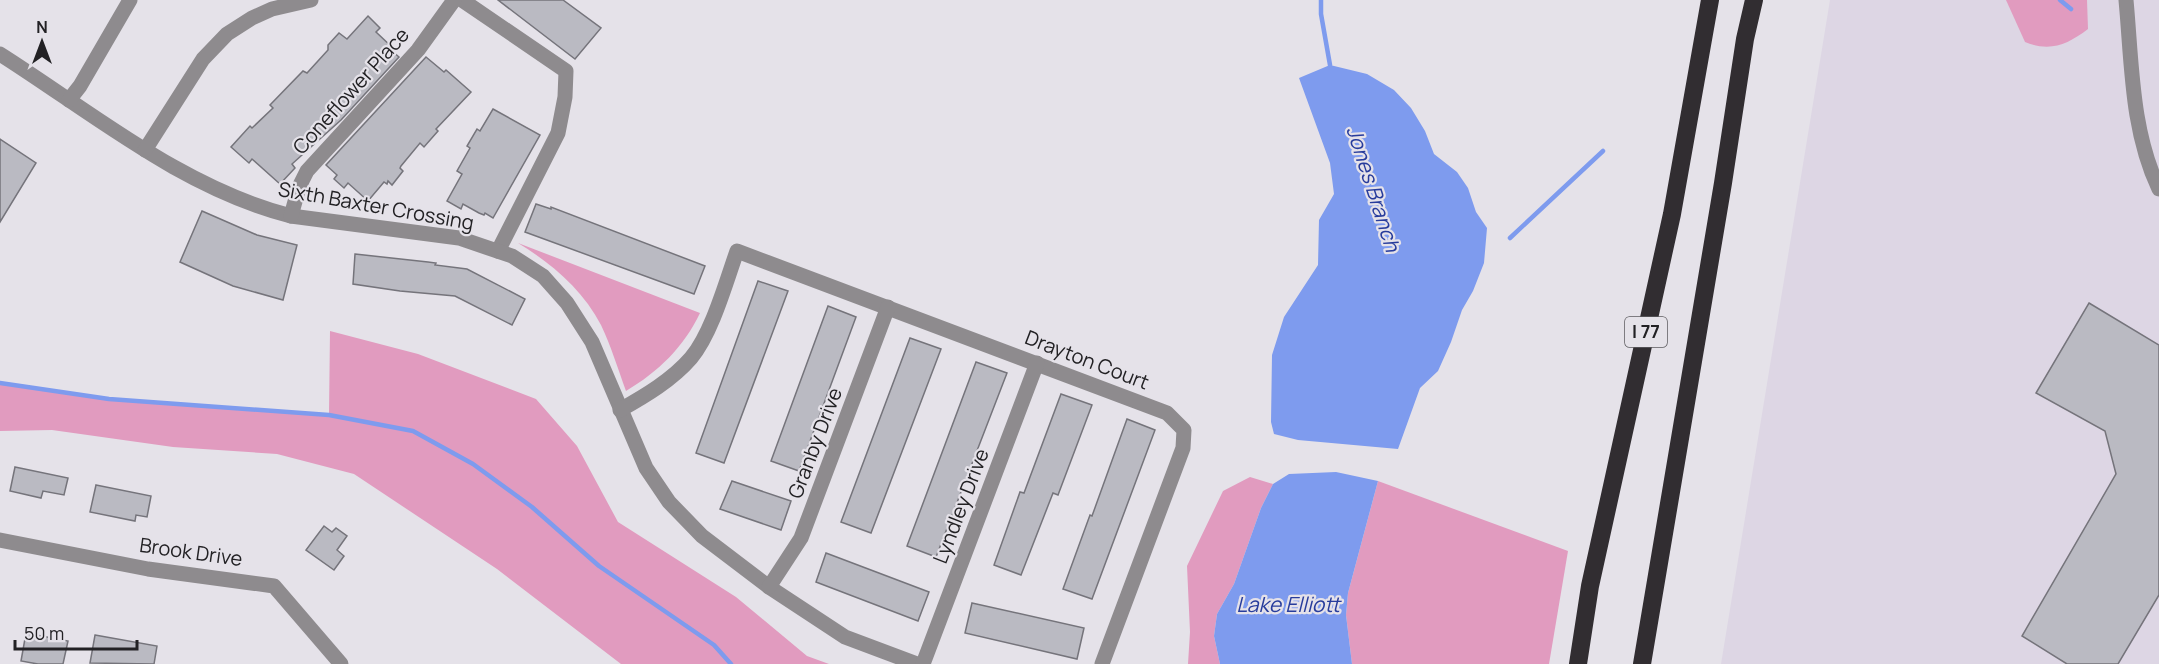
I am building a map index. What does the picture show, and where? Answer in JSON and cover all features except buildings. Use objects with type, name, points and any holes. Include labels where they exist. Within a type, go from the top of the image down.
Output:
[{"type":"highway","name":"I 77","points":[[1578,664],[1590,586],[1672,213],[1710,0]]},
{"type":"highway","name":"I 77","points":[[1642,664],[1745,39],[1754,0]]},
{"type":"street","points":[[69,100],[80,86],[130,0]]},
{"type":"street","points":[[145,150],[203,59],[227,34],[252,18],[272,9],[311,0]]},
{"type":"street","name":"Coneflower Place","points":[[291,216],[299,187],[307,171],[418,50],[454,0]]},
{"type":"street","points":[[462,0],[566,71],[565,97],[558,133],[498,251]]},
{"type":"street","points":[[2126,0],[2137,123],[2143,149],[2159,189]]},
{"type":"street","name":"Sixth Baxter Crossing","points":[[0,54],[145,150],[240,199],[270,211],[291,216],[459,238],[512,256],[543,276],[567,303],[592,342],[646,468],[669,502],[702,536],[769,587],[845,636],[917,664]]},
{"type":"street","name":"Drayton Court","points":[[620,410],[654,390],[691,357],[706,332],[737,251],[1167,413],[1184,430],[1183,448],[1102,664]]},
{"type":"street","name":"Granby Drive","points":[[769,587],[801,538],[888,307]]},
{"type":"street","name":"Lyndley Drive","points":[[923,664],[1037,363]]},
{"type":"street","name":"Brook Drive","points":[[0,540],[148,568],[274,585],[341,664]]},
{"type":"shaded area","points":[[1830,0],[2159,0],[2159,664],[1721,664]]},
{"type":"shaded area","points":[[2006,0],[2087,0],[2088,29],[2058,45],[2042,46],[2025,42]]},
{"type":"shaded area","points":[[518,243],[700,313],[686,337],[669,358],[649,376],[626,391],[605,333],[594,312],[565,278]]},
{"type":"shaded area","points":[[330,331],[418,354],[536,399],[577,446],[618,522],[736,597],[807,656],[829,664],[621,664],[497,569],[354,474],[277,454],[173,447],[52,430],[0,431],[0,383],[109,399],[329,415]]},
{"type":"shaded area","points":[[1250,477],[1273,484],[1261,508],[1234,584],[1217,614],[1214,636],[1220,664],[1188,664],[1190,632],[1187,566],[1223,491]]},
{"type":"shaded area","points":[[1378,481],[1568,551],[1549,664],[1352,664],[1346,615],[1348,593]]},
{"type":"water","points":[[1330,65],[1367,74],[1394,90],[1411,108],[1425,131],[1434,154],[1457,172],[1468,188],[1476,212],[1487,228],[1484,263],[1473,291],[1462,310],[1438,371],[1420,388],[1398,449],[1298,440],[1274,434],[1271,422],[1272,355],[1284,317],[1318,265],[1319,220],[1334,194],[1330,163],[1299,78]]},
{"type":"water","name":"Lake Elliott","points":[[1336,472],[1378,481],[1348,593],[1346,615],[1352,664],[1220,664],[1214,636],[1217,614],[1234,584],[1261,508],[1273,484],[1289,474]]},
{"type":"waterway","name":"Jones Branch","points":[[1321,0],[1321,14],[1330,65]]},
{"type":"waterway","points":[[2060,0],[2071,9]]},
{"type":"waterway","points":[[1510,238],[1603,151]]},
{"type":"waterway","points":[[0,383],[109,399],[329,415],[413,431],[473,464],[532,507],[599,566],[714,645],[731,664]]}]
